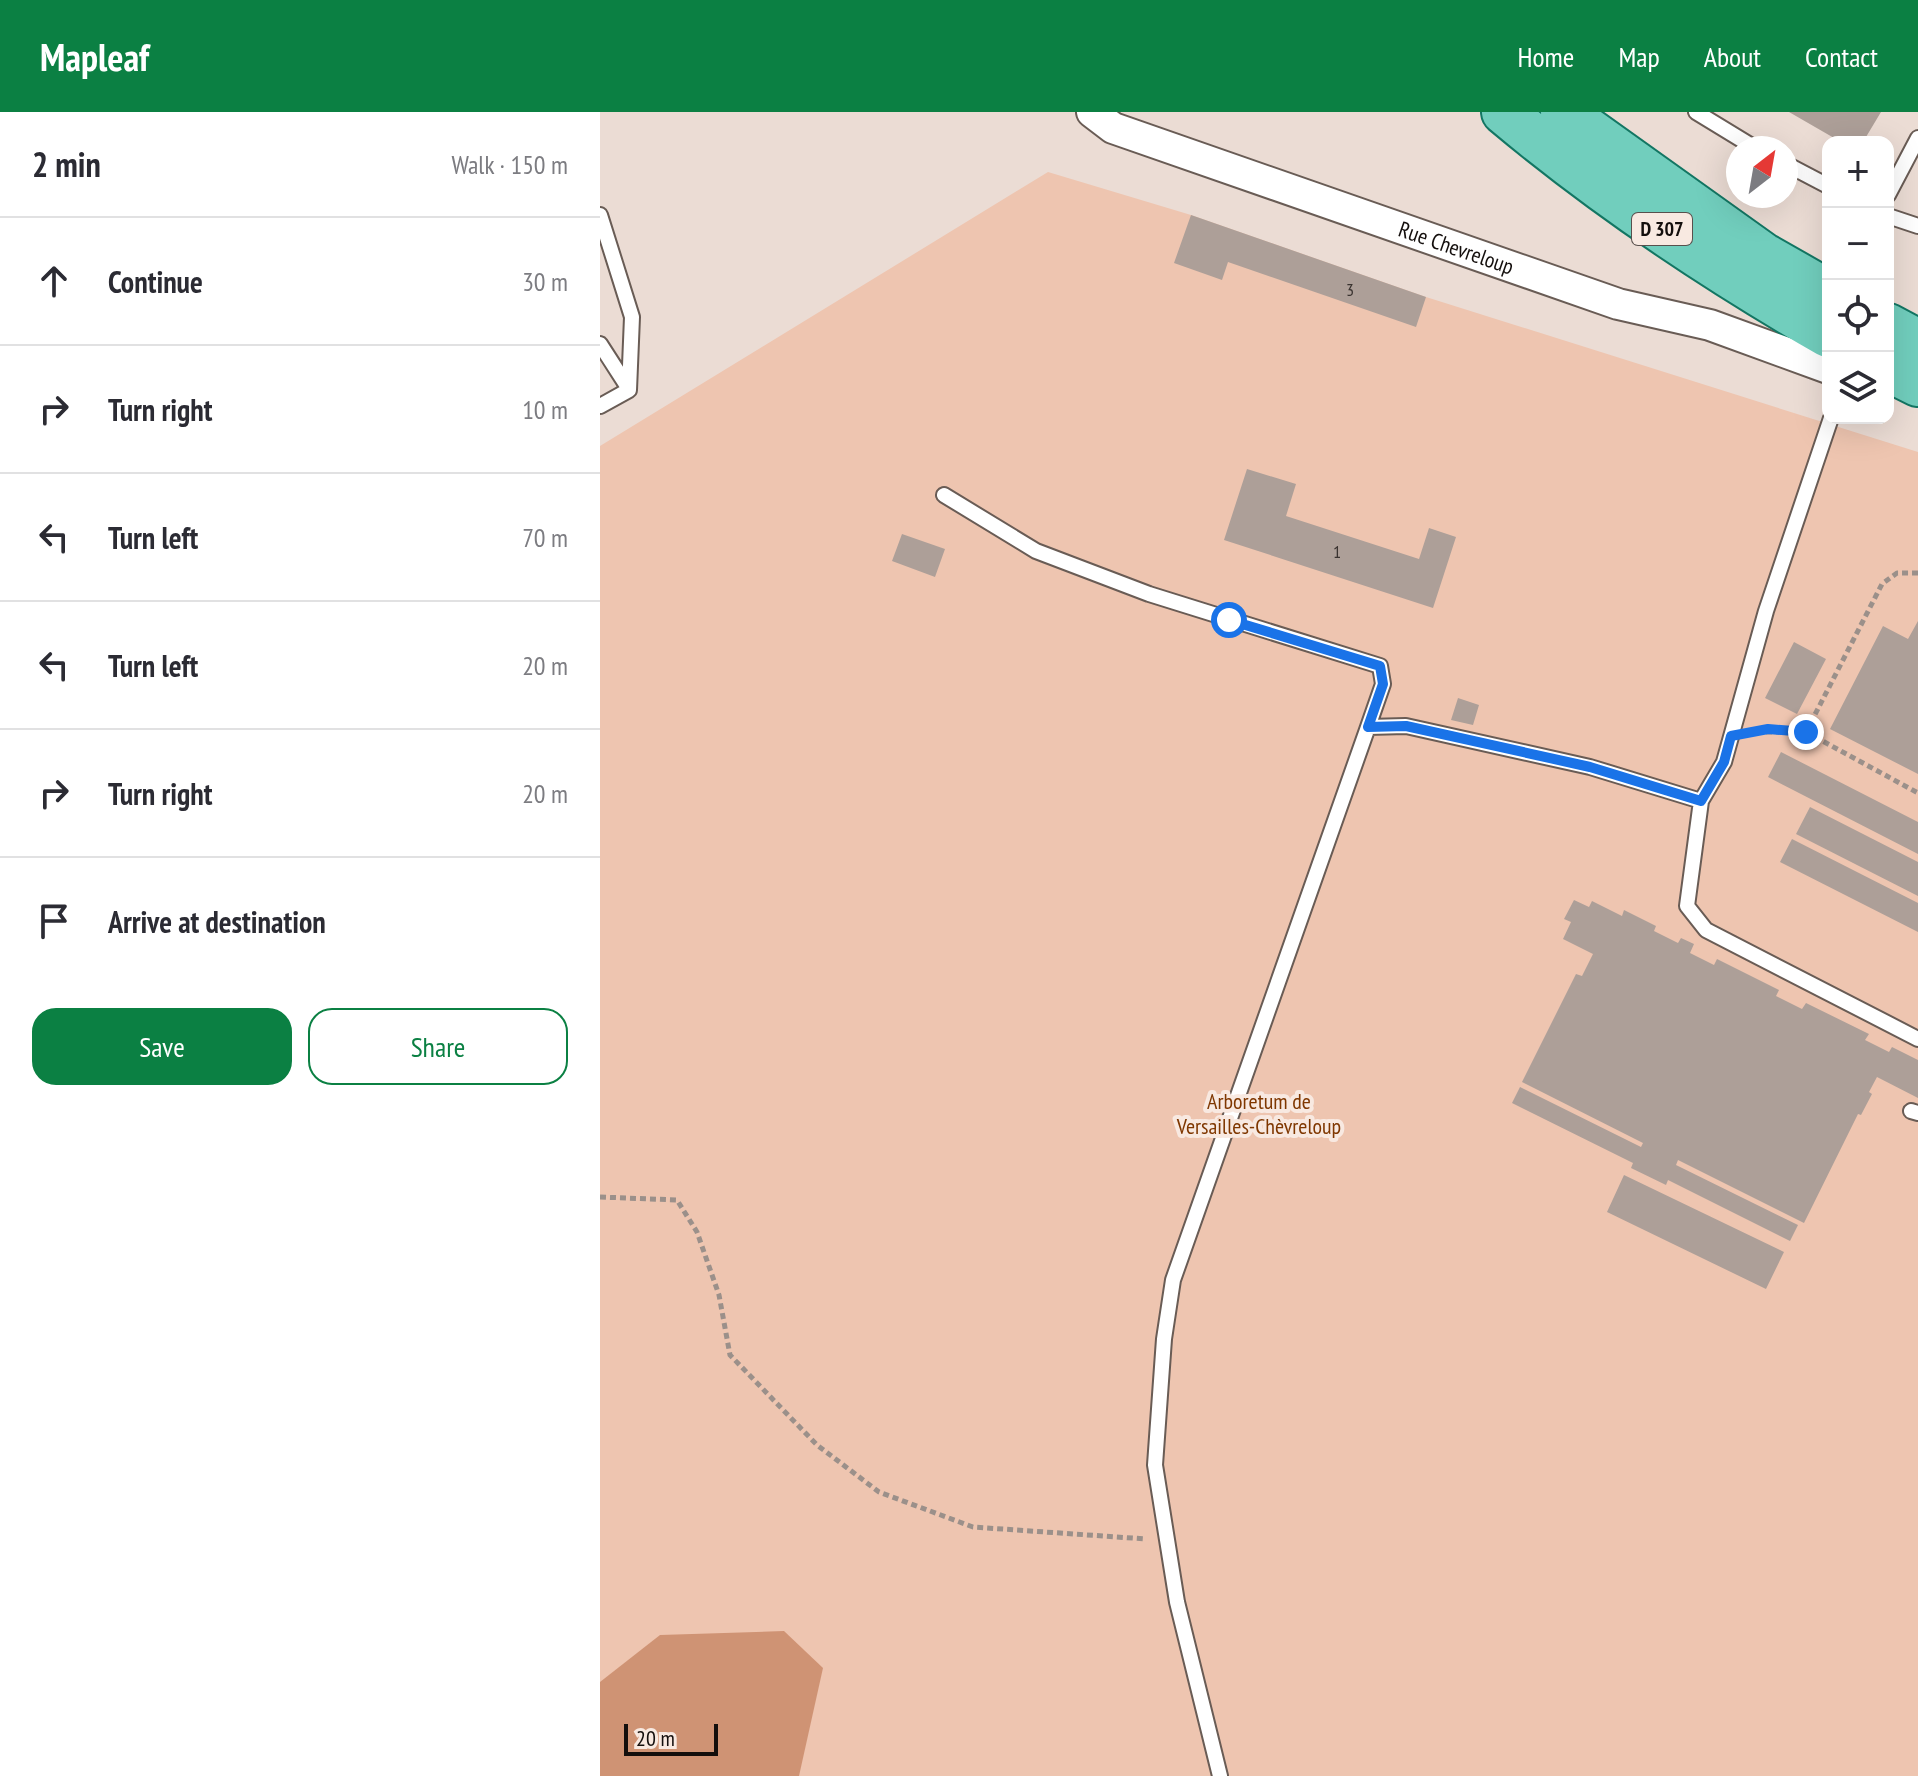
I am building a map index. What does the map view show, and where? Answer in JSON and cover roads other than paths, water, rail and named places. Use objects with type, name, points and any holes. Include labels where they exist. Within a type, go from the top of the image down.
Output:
[{"type":"main road","name":"D 307","points":[[1504,112],[1543,144],[1743,286],[1822,332]]},
{"type":"main road","name":"D 307","points":[[1563,112],[1763,255],[1822,289]]},
{"type":"main road","points":[[1894,346],[1901,369]]},
{"type":"street","name":"Rue Chevreloup","points":[[1092,112],[1113,128],[1341,209],[1618,304],[1710,325],[1822,366]]},
{"type":"lane","points":[[1696,112],[1735,136]]},
{"type":"lane","points":[[1894,184],[1918,138]]},
{"type":"lane","points":[[1798,170],[1822,183]]},
{"type":"lane","points":[[600,215],[632,317],[629,390]]},
{"type":"lane","points":[[1894,218],[1918,226]]},
{"type":"lane","points":[[600,344],[629,390]]},
{"type":"lane","points":[[600,406],[629,390]]},
{"type":"lane","points":[[1829,424],[1766,611],[1724,762],[1701,801],[1687,906],[1706,930],[1918,1039]]},
{"type":"lane","points":[[944,495],[1036,551],[1149,594],[1380,666],[1383,684],[1173,1280],[1164,1339],[1155,1465],[1177,1602],[1220,1776]]},
{"type":"lane","points":[[1368,727],[1406,726],[1547,757],[1701,801]]},
{"type":"park label","name":"Arboretum de Versailles-Chèvreloup","points":[[1259,1114]]}]
